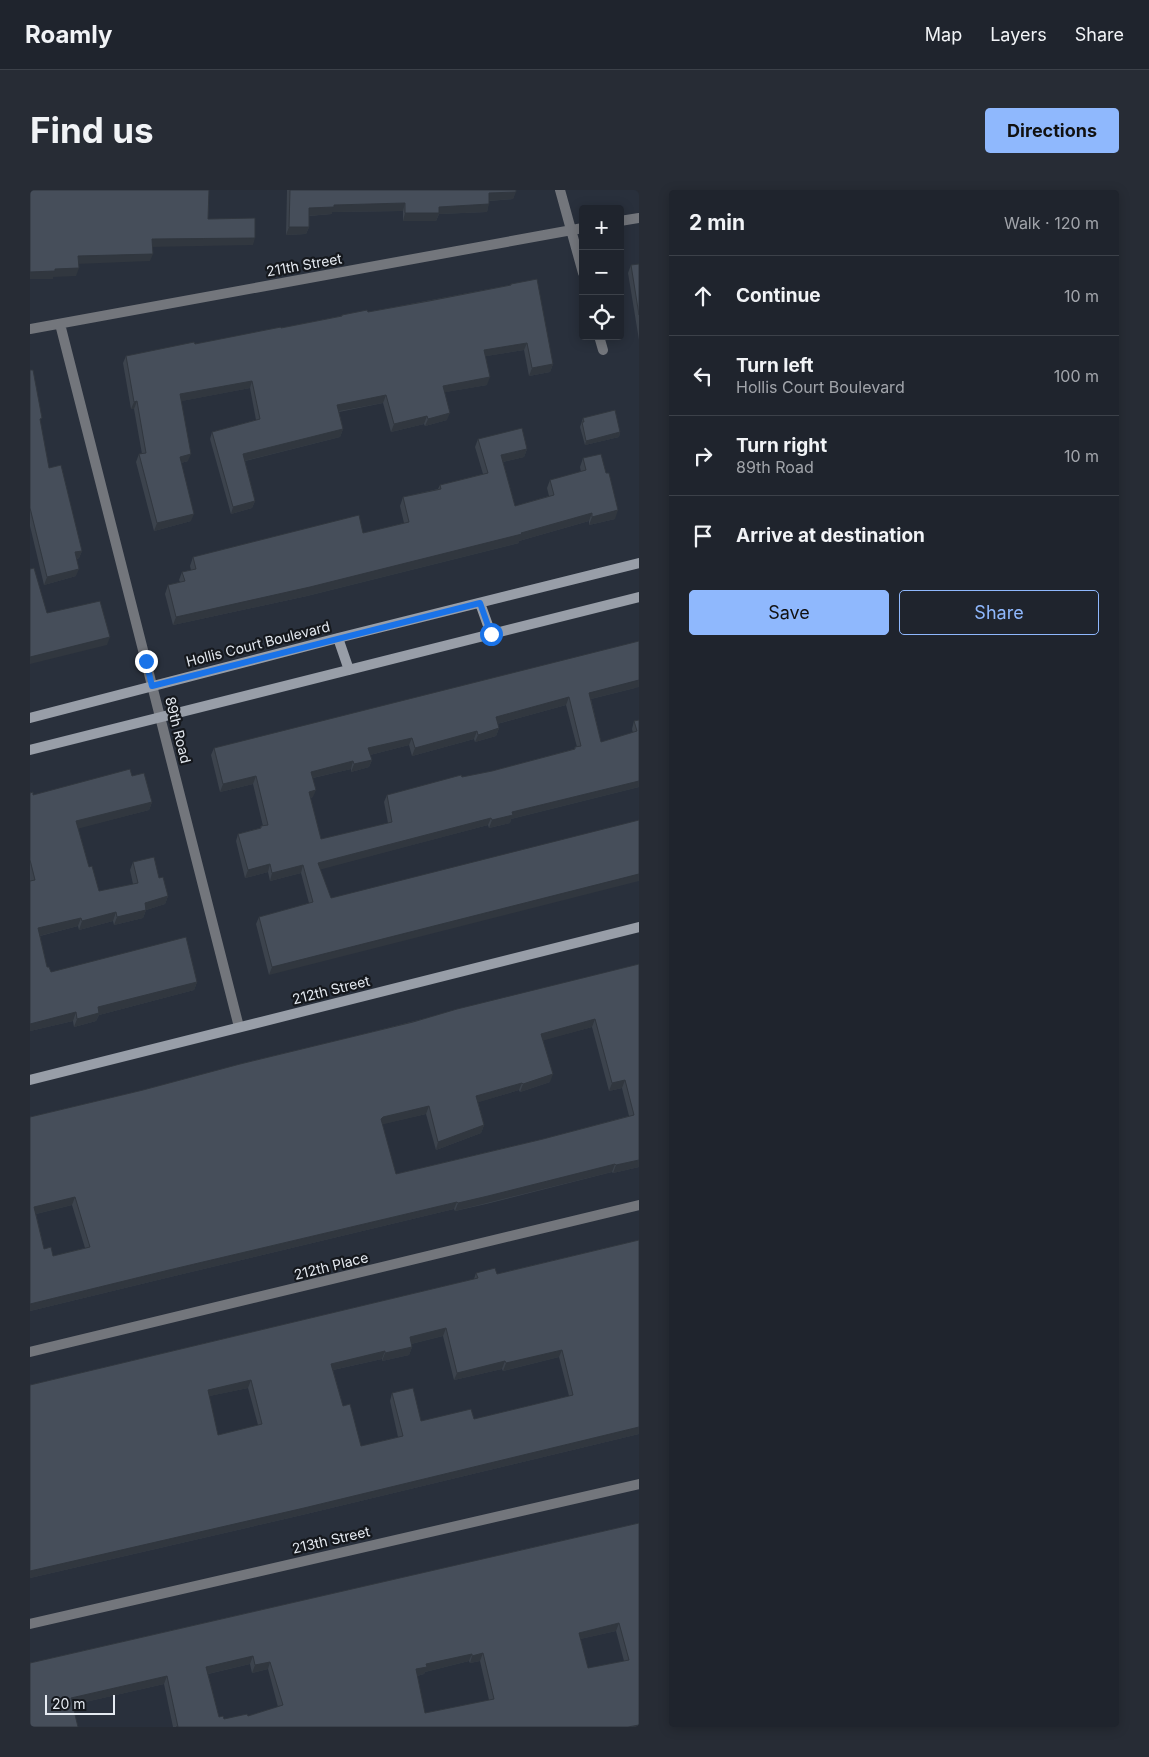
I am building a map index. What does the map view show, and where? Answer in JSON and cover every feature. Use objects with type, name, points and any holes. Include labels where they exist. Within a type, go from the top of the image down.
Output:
[{"type":"main road","name":"Hollis Court Boulevard","points":[[30,718],[338,638],[639,563]]},
{"type":"main road","points":[[30,750],[639,597]]},
{"type":"main road","points":[[480,603],[491,634]]},
{"type":"main road","points":[[338,638],[350,670]]},
{"type":"main road","name":"212th Street","points":[[30,1080],[639,926]]},
{"type":"street","points":[[560,190],[579,259]]},
{"type":"street","points":[[624,220],[639,218]]},
{"type":"street","name":"211th Street","points":[[30,329],[579,229]]},
{"type":"street","name":"89th Road","points":[[60,324],[239,1027]]},
{"type":"street","points":[[600,340],[603,350]]},
{"type":"street","name":"212th Place","points":[[30,1352],[639,1205]]},
{"type":"street","name":"213th Street","points":[[30,1624],[639,1484]]},
{"type":"building","points":[[30,190],[209,190],[208,219],[255,218],[255,238],[152,239],[153,254],[78,256],[79,268],[30,272]]},
{"type":"building","points":[[290,190],[516,190],[516,192],[489,193],[489,204],[439,207],[439,213],[405,213],[405,203],[334,205],[334,207],[309,208],[309,227],[289,227]]},
{"type":"building","points":[[639,264],[639,315],[631,265]]},
{"type":"building","points":[[537,279],[553,364],[532,368],[527,343],[484,350],[490,377],[443,386],[450,413],[428,419],[427,416],[394,424],[386,395],[337,405],[343,429],[243,454],[255,501],[233,507],[212,432],[260,419],[252,381],[180,394],[191,454],[180,457],[194,514],[157,523],[139,454],[146,453],[137,401],[134,402],[126,356],[194,342],[195,344],[281,328],[367,310],[368,312],[429,301]]},
{"type":"building","points":[[30,370],[33,370],[49,468],[61,465],[82,551],[75,552],[79,569],[47,577],[30,508]]},
{"type":"building","points":[[615,410],[620,432],[586,441],[582,422],[584,422],[583,418]]},
{"type":"building","points":[[522,428],[527,449],[501,455],[515,506],[554,495],[550,480],[586,470],[583,458],[601,454],[606,473],[609,473],[618,510],[592,517],[592,513],[522,534],[310,587],[176,617],[168,585],[185,581],[182,572],[196,569],[193,557],[359,515],[363,533],[409,522],[403,497],[441,489],[440,485],[488,473],[478,439]]},
{"type":"building","points":[[34,568],[47,613],[100,601],[110,637],[30,657],[30,569]]},
{"type":"building","points":[[639,641],[639,680],[589,693],[601,742],[637,731],[634,721],[639,720],[639,781],[512,812],[513,815],[492,820],[491,818],[318,863],[331,898],[639,820],[639,874],[272,967],[259,917],[313,902],[303,865],[272,873],[270,864],[248,870],[238,834],[268,825],[256,776],[223,784],[214,748]],"holes":[[[569,697],[581,746],[492,771],[462,777],[461,775],[387,795],[392,822],[321,839],[309,792],[316,790],[311,772],[353,761],[354,764],[372,760],[368,748],[412,738],[415,748],[477,731],[478,735],[499,728],[496,717]]]},
{"type":"building","points":[[130,769],[132,776],[144,773],[152,802],[76,821],[89,867],[92,866],[99,891],[138,883],[133,862],[154,857],[159,878],[163,877],[168,896],[145,903],[146,910],[117,917],[116,912],[82,921],[81,918],[38,928],[47,967],[49,967],[51,972],[186,937],[197,982],[98,1007],[99,1013],[77,1019],[76,1012],[30,1024],[30,881],[35,880],[30,860],[30,793],[33,792],[33,795]]},
{"type":"building","points":[[639,964],[639,1160],[615,1164],[488,1196],[30,1304],[30,1117],[413,1022],[457,1009]],"holes":[[[595,1019],[612,1083],[625,1080],[634,1115],[396,1174],[381,1119],[383,1117],[429,1106],[438,1142],[484,1125],[476,1096],[553,1074],[541,1034]],[[75,1197],[90,1247],[53,1256],[51,1247],[44,1249],[34,1207]]]},
{"type":"building","points":[[639,1240],[639,1427],[304,1508],[30,1571],[30,1385],[478,1278],[476,1273],[495,1268],[497,1274]],"holes":[[[446,1328],[457,1373],[562,1350],[573,1395],[474,1419],[471,1409],[421,1421],[413,1388],[392,1393],[403,1436],[361,1446],[350,1404],[343,1406],[331,1364],[385,1351],[385,1353],[412,1347],[410,1337]],[[251,1380],[262,1424],[218,1435],[208,1390]]]},
{"type":"building","points":[[639,1523],[639,1725],[628,1727],[178,1727],[167,1676],[71,1698],[78,1727],[30,1727],[30,1663]],"holes":[[[619,1623],[629,1660],[588,1668],[579,1633]],[[483,1653],[494,1699],[425,1713],[416,1669],[427,1667],[426,1664],[472,1654],[472,1656]],[[253,1656],[255,1665],[270,1662],[283,1705],[248,1716],[247,1714],[224,1719],[223,1716],[219,1717],[206,1667]]]},
{"type":"route","points":[[146,661],[152,686],[480,603],[491,634]]}]
